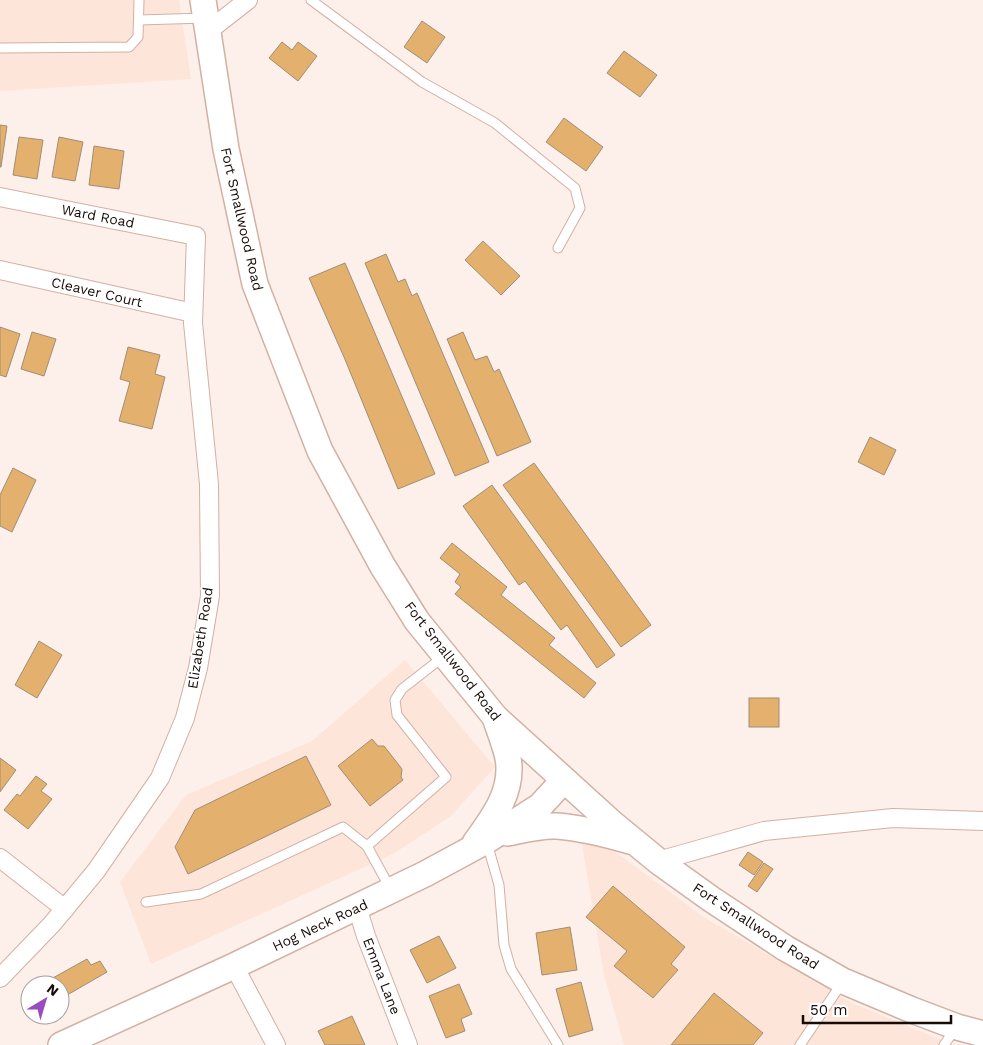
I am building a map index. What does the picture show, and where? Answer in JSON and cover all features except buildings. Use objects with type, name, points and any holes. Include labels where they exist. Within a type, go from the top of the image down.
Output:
[{"type":"main road","name":"Fort Smallwood Road","points":[[205,17],[226,150],[255,284],[320,451],[382,565],[417,621],[495,717],[564,780],[658,861],[785,948],[843,981],[951,1036],[983,1034]]},
{"type":"main road","points":[[484,842],[489,824],[505,794],[509,776],[508,758],[495,717]]},
{"type":"main road","name":"Hog Neck Road","points":[[61,1045],[234,966],[425,874],[484,842],[540,806],[564,780]]},
{"type":"main road","points":[[484,842],[536,827],[556,826],[612,836],[636,843]]},
{"type":"street","points":[[205,17],[248,0]]},
{"type":"street","name":"Ward Road","points":[[0,197],[196,236]]},
{"type":"street","name":"Elizabeth Road","points":[[0,978],[65,909],[96,872],[160,778],[185,718],[198,668],[210,596],[210,484],[193,313],[196,236]]},
{"type":"street","name":"Cleaver Court","points":[[0,270],[193,313]]},
{"type":"street","points":[[658,861],[764,831],[893,818],[983,821]]},
{"type":"street","points":[[0,858],[65,909]]},
{"type":"street","name":"Emma Lane","points":[[357,907],[366,936],[408,1045]]},
{"type":"street","points":[[234,966],[276,1045]]},
{"type":"lane","points":[[0,48],[129,47],[138,37],[139,0]]},
{"type":"lane","points":[[311,0],[422,82],[495,123],[575,188],[580,208],[558,248]]},
{"type":"lane","points":[[139,20],[205,17]]},
{"type":"lane","points":[[367,846],[446,777],[397,715],[395,700],[402,689],[445,656]]},
{"type":"lane","points":[[146,902],[201,894],[343,827],[367,846],[391,890]]},
{"type":"lane","points":[[484,842],[499,885],[504,945],[511,969],[558,1045]]},
{"type":"lane","points":[[800,1045],[843,981]]},
{"type":"shaded area","points":[[0,0],[179,0],[191,79],[0,91]]},
{"type":"shaded area","points":[[405,660],[495,767],[451,816],[393,854],[151,964],[120,882],[186,795],[312,741]]},
{"type":"shaded area","points":[[581,839],[610,848],[705,918],[852,1003],[954,1045],[624,1045],[604,975]]}]
